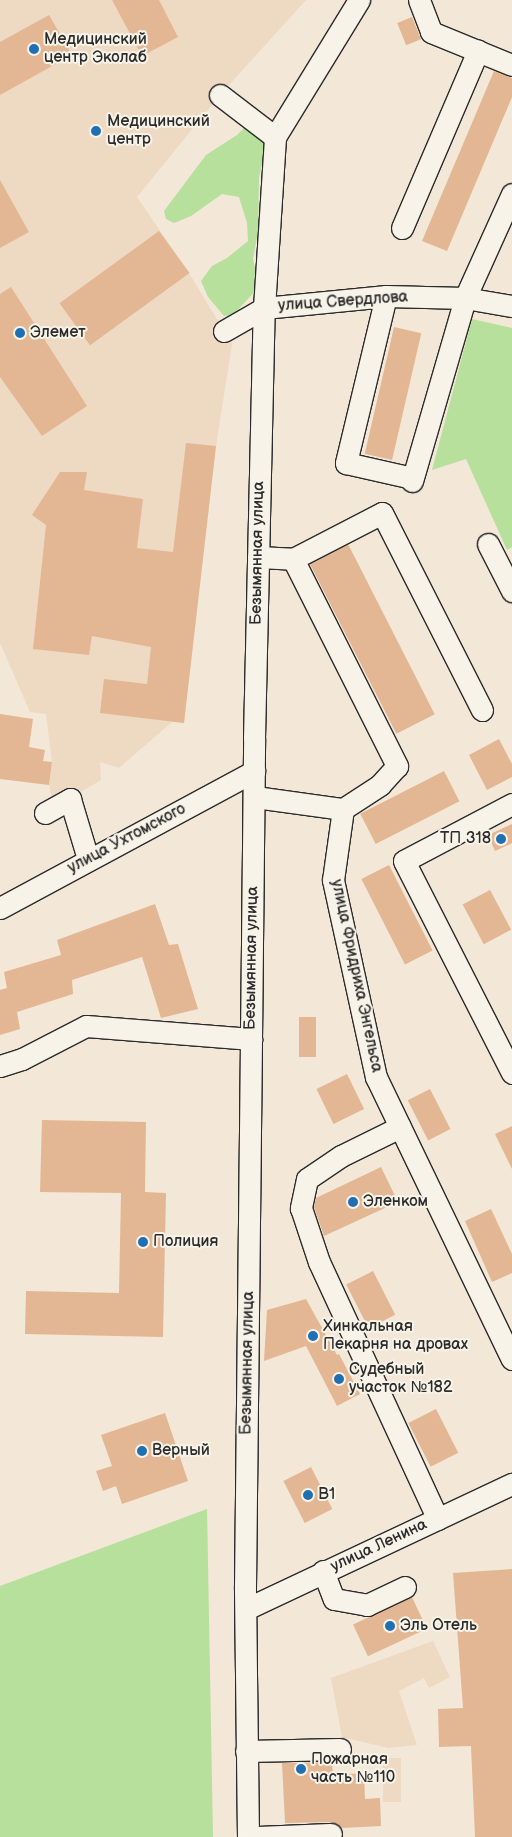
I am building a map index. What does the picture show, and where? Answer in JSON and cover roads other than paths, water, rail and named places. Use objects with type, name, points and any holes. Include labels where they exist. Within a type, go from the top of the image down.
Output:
[{"type":"street","points":[[220,95],[275,137],[359,0]]},
{"type":"street","points":[[419,0],[431,32],[512,65]]},
{"type":"street","points":[[402,228],[478,51]]},
{"type":"street","name":"Безымянная улица","points":[[248,1837],[246,1609],[254,771],[264,308],[275,137]]},
{"type":"street","points":[[386,296],[346,463],[412,480],[464,298],[512,194]]},
{"type":"street","name":"улица Свердлова","points":[[264,308],[386,296],[464,298],[512,306]]},
{"type":"street","points":[[224,331],[264,308]]},
{"type":"street","points":[[258,557],[293,559],[382,513],[482,710]]},
{"type":"street","points":[[488,544],[512,592]]},
{"type":"street","points":[[254,797],[343,809],[380,784],[397,766],[293,559]]},
{"type":"street","name":"улица Ухтомского","points":[[0,908],[254,771]]},
{"type":"street","points":[[45,813],[70,799],[88,860]]},
{"type":"street","points":[[512,804],[404,861],[512,1073]]},
{"type":"street","name":"улица Фридриха Энгельса","points":[[343,809],[333,880],[376,1077],[512,1360]]},
{"type":"street","points":[[0,1066],[22,1059],[86,1026],[251,1039]]},
{"type":"street","points":[[400,1127],[341,1156],[307,1180],[300,1208],[319,1262],[438,1519]]},
{"type":"street","name":"улица Ленина","points":[[246,1609],[323,1571],[512,1484]]},
{"type":"street","points":[[323,1571],[334,1599],[367,1605],[405,1587]]},
{"type":"street","points":[[246,1751],[340,1748]]},
{"type":"street","points":[[256,1837],[330,1834]]},
{"type":"place","name":"Медицинский центр Эколаб","points":[[34,49]]},
{"type":"place","name":"Медицинский центр","points":[[96,131]]},
{"type":"place","name":"Элемет","points":[[20,333]]},
{"type":"place","name":"ТП 318","points":[[501,839]]},
{"type":"place","name":"Эленком","points":[[353,1202]]},
{"type":"place","name":"Полиция","points":[[143,1242]]},
{"type":"place","name":"Хинкальная Пекарня на дровах","points":[[313,1336]]},
{"type":"place","name":"Судебный участок №182","points":[[339,1379]]},
{"type":"place","name":"Верный","points":[[142,1451]]},
{"type":"place","name":"B1","points":[[308,1495]]},
{"type":"place","name":"Эль Отель","points":[[390,1626]]},
{"type":"place","name":"Пожарная часть №110","points":[[301,1769]]}]
